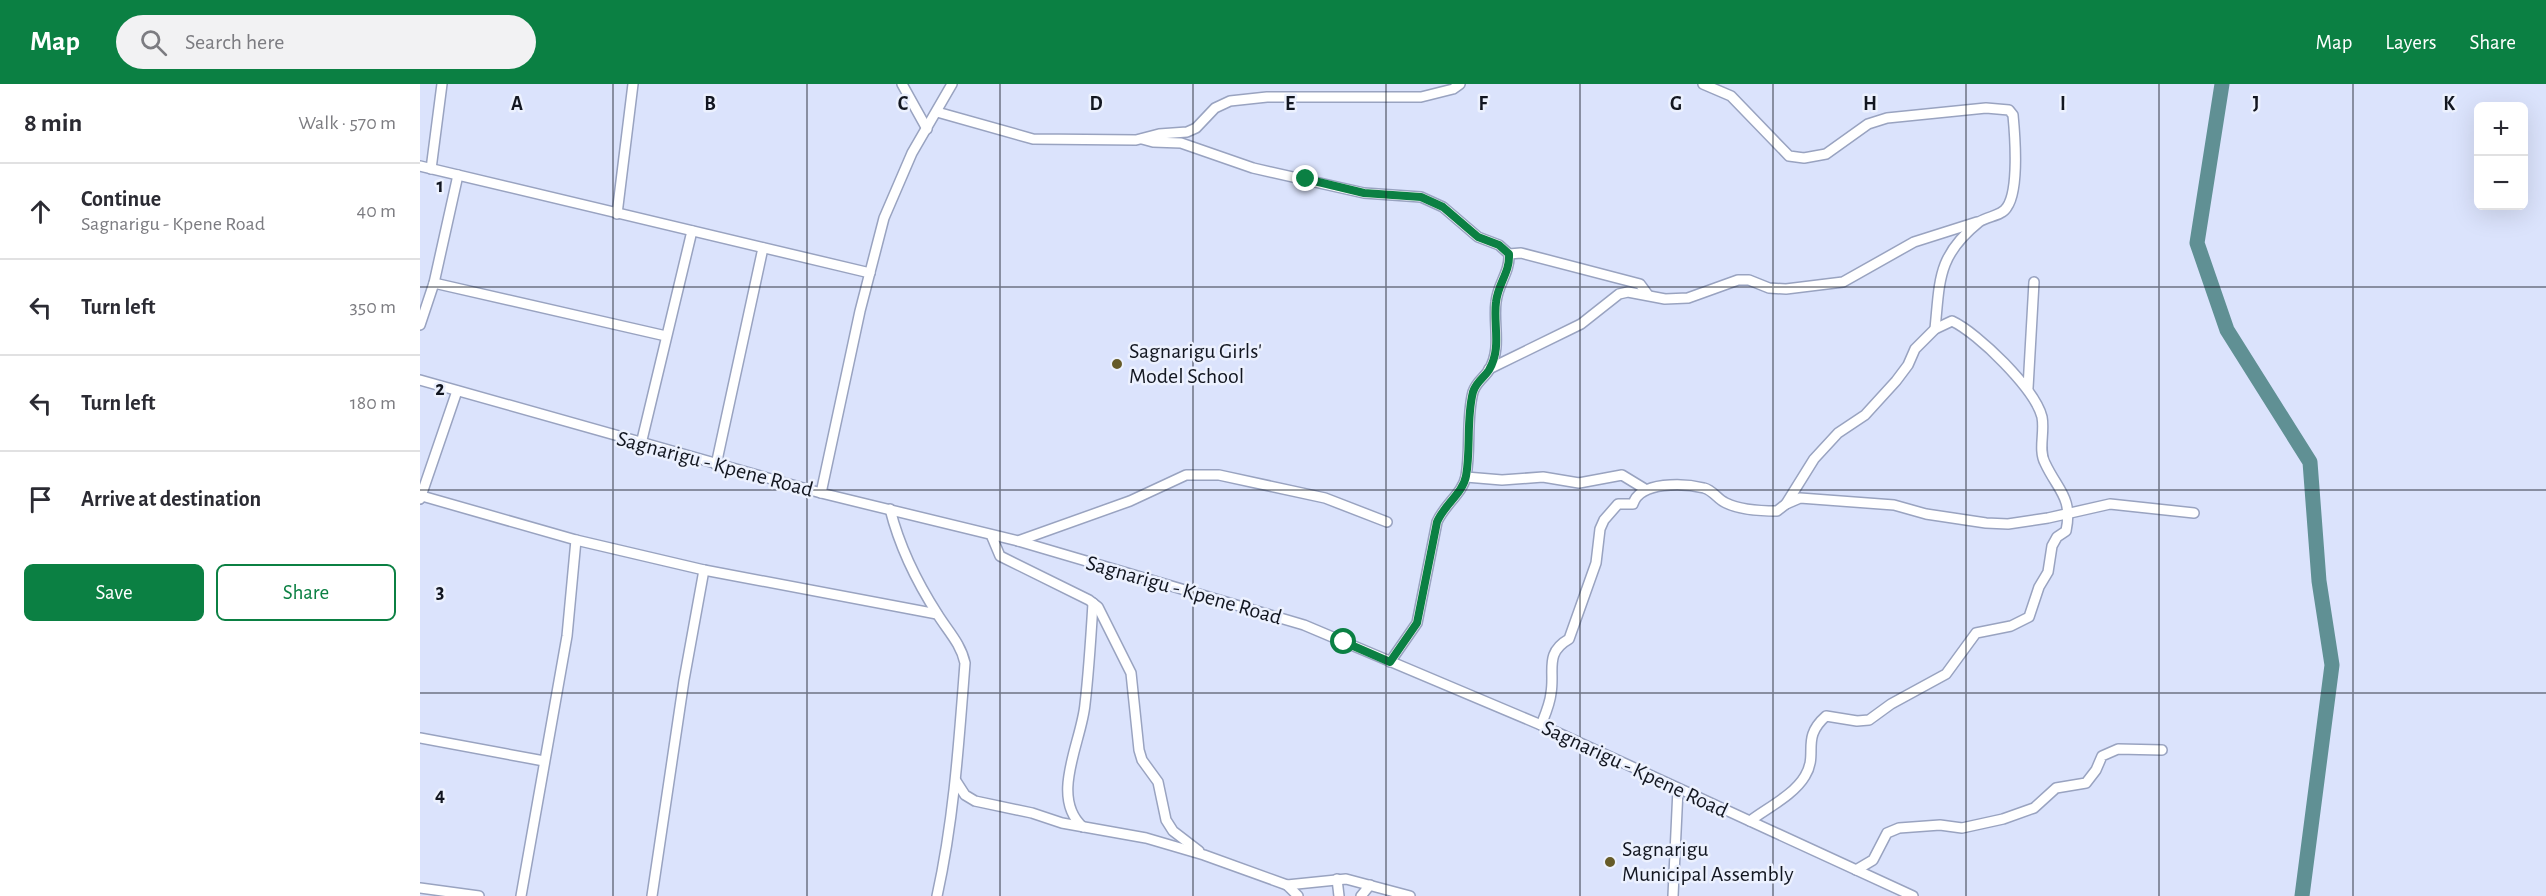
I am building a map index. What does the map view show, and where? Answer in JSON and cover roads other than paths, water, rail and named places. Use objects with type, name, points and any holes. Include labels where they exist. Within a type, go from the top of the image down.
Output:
[{"type":"street","points":[[431,169],[442,84]]},
{"type":"street","points":[[617,214],[633,84]]},
{"type":"street","points":[[902,84],[927,129]]},
{"type":"street","points":[[821,493],[870,273],[892,196],[912,153],[938,112],[952,84]]},
{"type":"street","points":[[1142,139],[1159,134],[1187,132],[1196,128],[1215,108],[1230,101],[1267,97],[1421,97],[1453,89],[1460,84]]},
{"type":"street","points":[[1390,662],[1417,623],[1437,522],[1442,508],[1456,495],[1466,477],[1473,393],[1480,379],[1489,369],[1581,324],[1619,294],[1628,292],[1665,299],[1688,298],[1738,280],[1777,288],[1831,285],[1843,282],[1914,242],[2005,211],[2010,202],[2015,150],[2013,115],[2010,110],[1986,108],[1887,118],[1868,124],[1826,154],[1804,159],[1789,156],[1731,96],[1703,84]]},
{"type":"street","points":[[938,112],[1033,139],[1142,139],[1153,142],[1181,143],[1253,168],[1364,193],[1421,197],[1443,207],[1478,237],[1499,245],[1509,254],[1510,268],[1500,282],[1496,302],[1498,340],[1489,369]]},
{"type":"street","points":[[420,166],[870,273]]},
{"type":"street","points":[[420,325],[434,283],[458,175]]},
{"type":"street","points":[[1935,329],[1939,284],[1946,258],[1982,220]]},
{"type":"street","points":[[641,444],[692,231]]},
{"type":"street","points":[[716,465],[763,248]]},
{"type":"street","points":[[1509,254],[1521,252],[1590,269],[1640,284],[1648,295]]},
{"type":"street","points":[[2028,388],[2034,282]]},
{"type":"street","points":[[434,283],[666,336]]},
{"type":"street","points":[[1750,822],[1805,776],[1810,762],[1811,733],[1826,716],[1857,721],[1869,720],[1891,704],[1946,675],[1976,633],[2011,626],[2030,617],[2039,587],[2048,572],[2052,546],[2057,537],[2066,531],[2068,513],[2067,500],[2044,462],[2041,414],[2028,388],[1959,324],[1952,321],[1935,329],[1915,349],[1908,365],[1865,415],[1838,433],[1814,459],[1786,504]]},
{"type":"street","name":"Sagnarigu - Kpene Road","points":[[420,380],[716,465],[992,537],[1018,541],[1304,625],[1541,725],[1913,896]]},
{"type":"street","points":[[457,391],[421,497],[576,540],[704,570],[937,614]]},
{"type":"street","points":[[1018,541],[1130,501],[1186,475],[1219,475],[1325,498],[1387,522]]},
{"type":"street","points":[[1466,477],[1509,480],[1542,477],[1579,483],[1622,475],[1645,489]]},
{"type":"street","points":[[1541,725],[1552,692],[1551,664],[1559,645],[1569,639],[1596,563],[1600,529],[1609,511],[1618,504],[1633,504],[1635,496],[1645,489],[1670,485],[1705,488],[1726,503],[1766,511],[1777,511],[1800,498],[1894,505],[1926,514],[2008,524],[2110,504],[2193,513]]},
{"type":"street","points":[[890,509],[903,548],[937,614],[960,646],[965,663],[956,781],[946,853],[937,896]]},
{"type":"street","points":[[992,537],[1000,556],[1093,603],[1131,673],[1139,750],[1142,760],[1158,782],[1166,820],[1173,831],[1204,855]]},
{"type":"street","points":[[521,896],[570,617],[576,540]]},
{"type":"street","points":[[652,896],[684,680],[704,570]]},
{"type":"street","points":[[1083,827],[1070,809],[1069,774],[1084,715],[1093,603]]},
{"type":"street","points":[[420,738],[544,761]]},
{"type":"street","points":[[1856,870],[1873,860],[1887,833],[1899,828],[1940,825],[1962,828],[2003,819],[2034,808],[2056,788],[2086,783],[2096,770],[2102,756],[2118,749],[2162,750]]},
{"type":"street","points":[[956,781],[965,795],[975,801],[1083,827],[1146,838],[1204,855],[1287,885],[1306,885],[1337,879],[1410,896]]},
{"type":"street","points":[[1673,896],[1678,789]]},
{"type":"street","points":[[1337,879],[1339,896]]},
{"type":"street","points":[[1287,885],[1298,896]]},
{"type":"street","points":[[1361,896],[1370,885]]},
{"type":"street","points":[[420,888],[479,896]]},
{"type":"waterway","points":[[2222,84],[2197,243],[2227,330],[2310,462],[2319,581],[2332,665],[2302,896]]},
{"type":"place","name":"Sagnarigu Girls' Model School","points":[[1117,364]]},
{"type":"place","name":"Sagnarigu Municipal Assembly","points":[[1610,862]]}]
